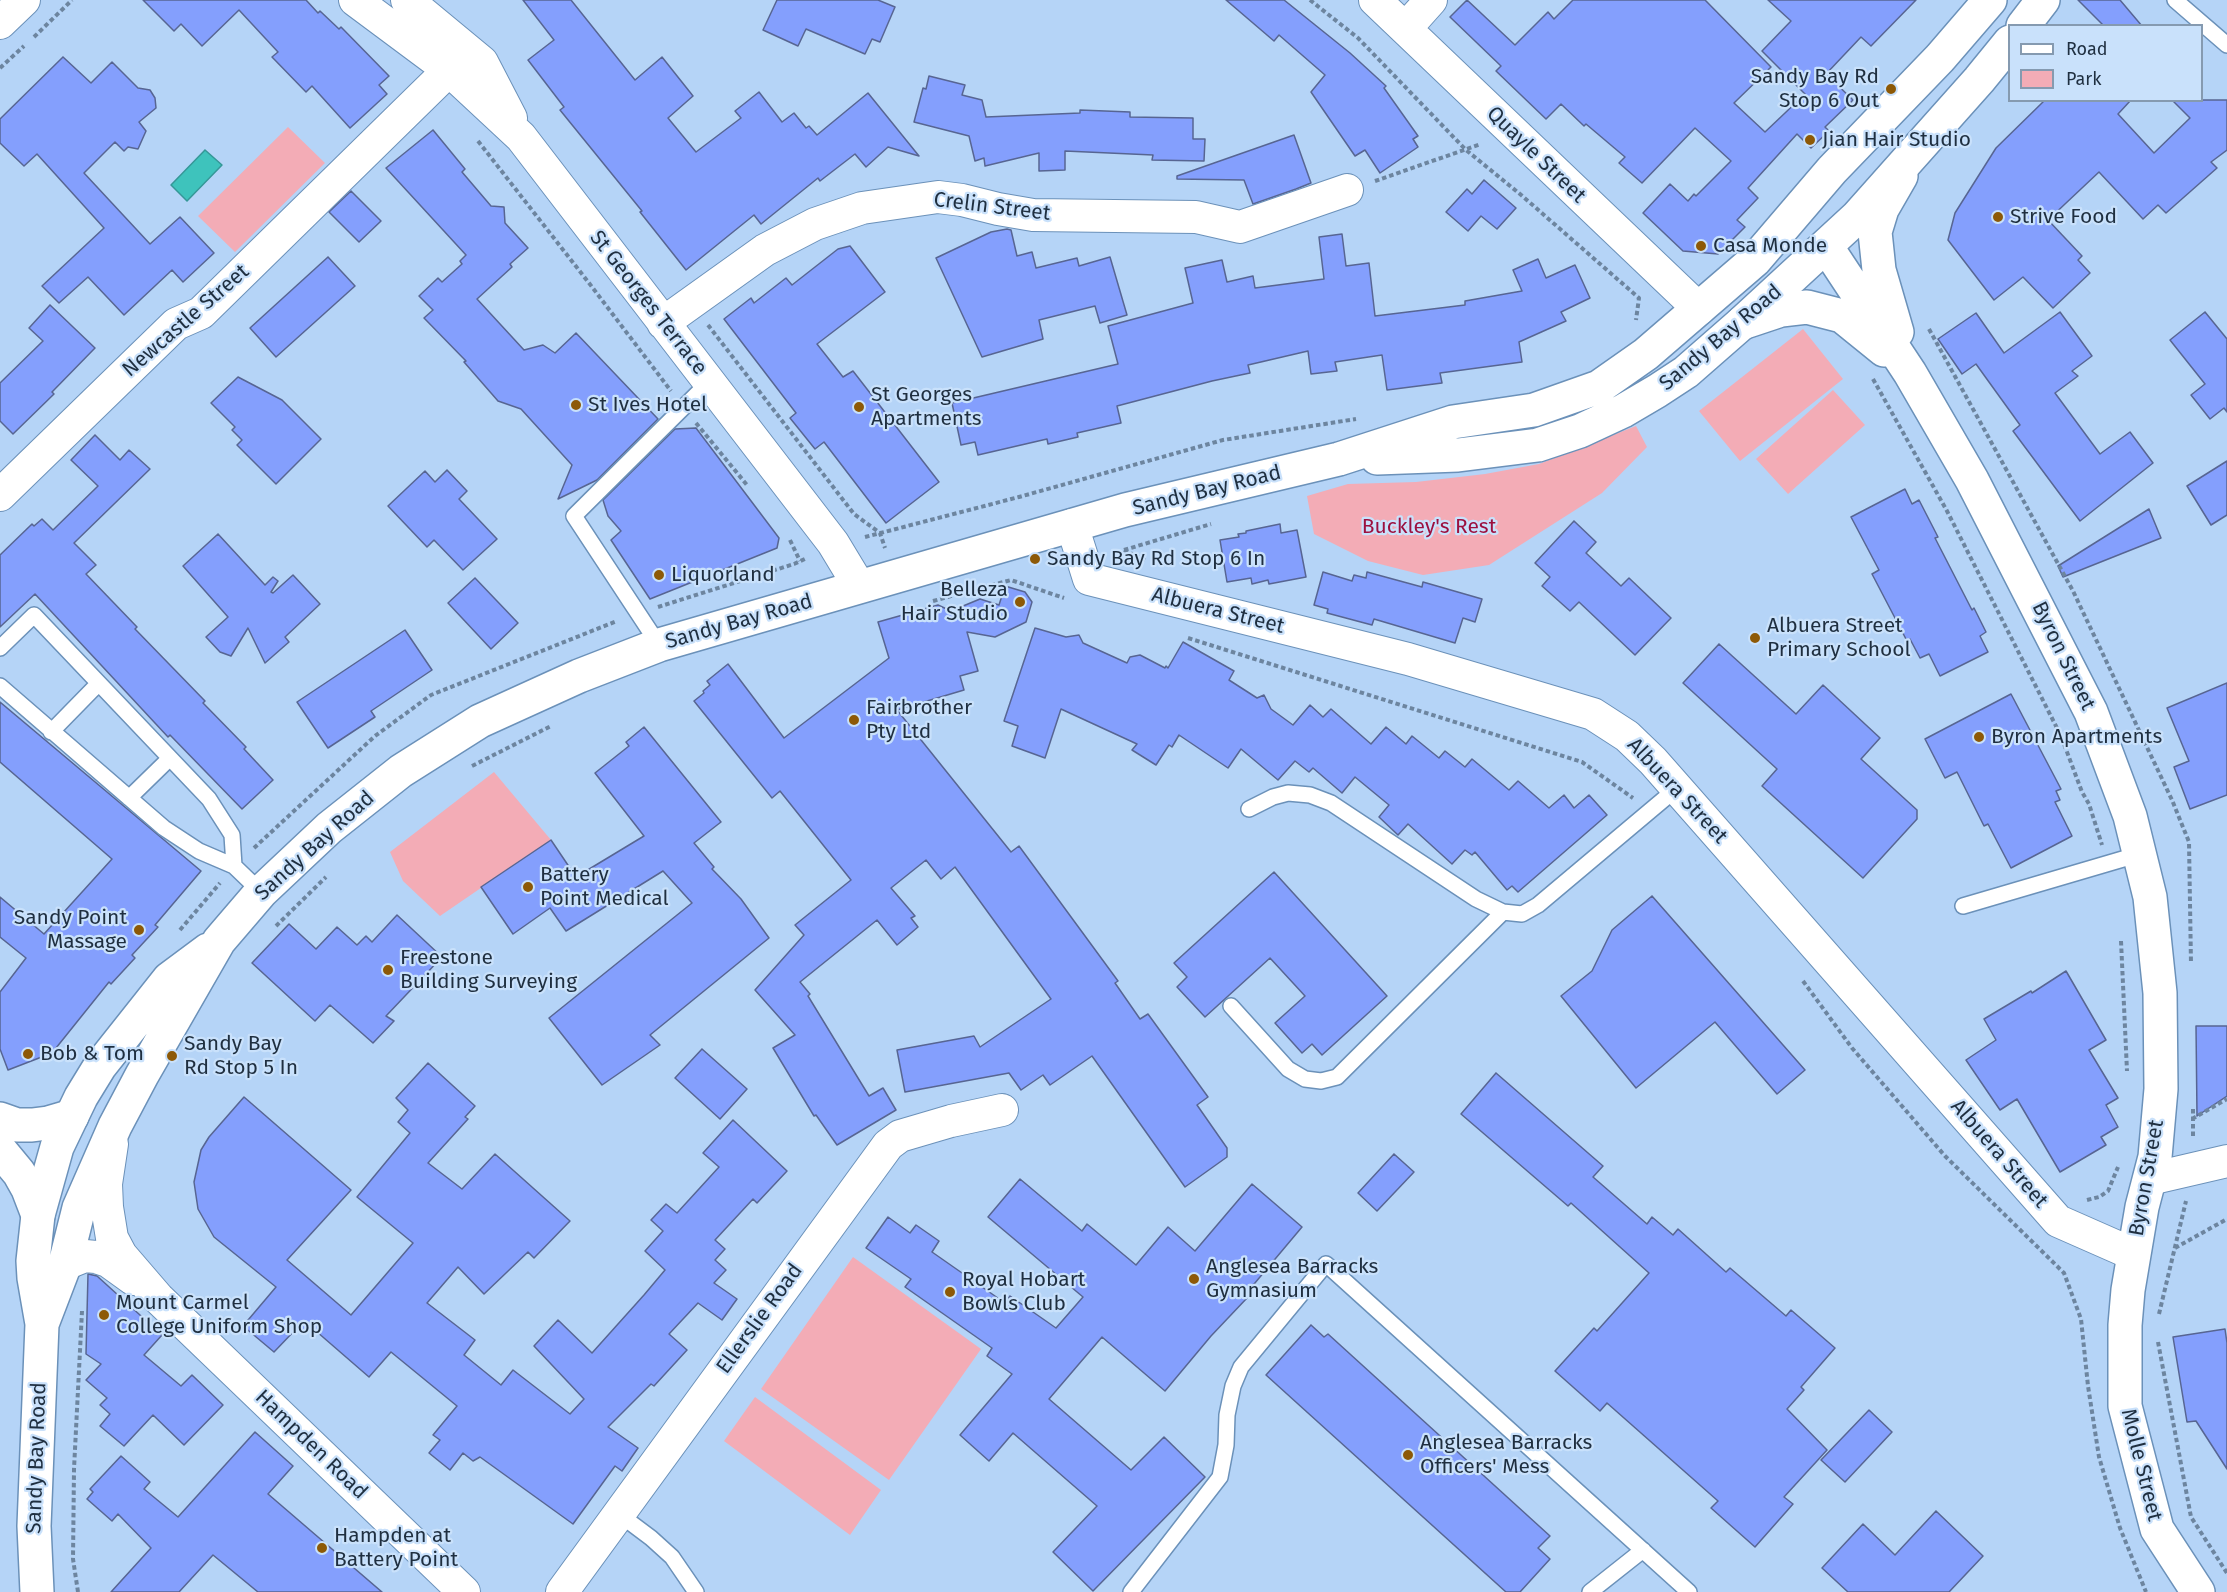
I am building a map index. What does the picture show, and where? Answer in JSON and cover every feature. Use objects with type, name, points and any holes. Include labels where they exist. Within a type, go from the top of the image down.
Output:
[{"type":"main road","name":"Sandy Bay Road","points":[[42,1324],[65,1264],[80,1208],[115,1126],[219,941],[261,892],[329,828],[401,771],[480,721],[579,676],[659,645],[1125,510],[1338,459],[1453,422],[1534,410],[1599,387],[1646,354],[1755,260],[1798,207],[1940,58],[1990,0]]},
{"type":"main road","points":[[2025,24],[2043,0]]},
{"type":"main road","name":"Sandy Bay Road","points":[[1338,459],[1458,455],[1538,445],[1580,431],[1623,411],[1658,391],[1686,372],[1857,217],[2008,44]]},
{"type":"main road","points":[[1910,373],[1879,270],[1875,232],[1882,209],[1927,136]]},
{"type":"main road","name":"Byron Street","points":[[1798,207],[1910,373],[1972,480],[2091,712],[2130,816],[2125,858],[2150,897],[2160,993],[2161,1089],[2155,1156],[2133,1254]]},
{"type":"main road","points":[[1742,323],[1781,310],[1807,307],[1842,316],[1910,373]]},
{"type":"main road","name":"Sandy Bay Road","points":[[37,1592],[34,1555],[42,1324],[33,1278],[33,1261],[38,1215],[57,1147],[81,1097],[100,1066],[169,979],[219,941]]},
{"type":"main road","points":[[100,1066],[149,1062]]},
{"type":"main road","points":[[0,1119],[17,1125],[32,1125],[72,1116]]},
{"type":"main road","points":[[0,1150],[20,1173],[31,1194],[38,1215]]},
{"type":"main road","name":"Molle Street","points":[[2133,1254],[2125,1325],[2125,1406],[2157,1529],[2198,1592]]},
{"type":"street","points":[[0,23],[24,0]]},
{"type":"street","name":"St Georges Terrace","points":[[355,0],[449,70],[521,137],[835,547],[859,586]]},
{"type":"street","name":"St Georges Terrace","points":[[407,0],[482,62],[521,137]]},
{"type":"street","name":"Quayle Street","points":[[1375,0],[1699,309]]},
{"type":"street","points":[[1406,28],[1431,0]]},
{"type":"street","name":"Newcastle Street","points":[[0,495],[176,324],[201,312],[449,70]]},
{"type":"street","name":"Crelin Street","points":[[663,323],[765,250],[815,224],[862,208],[939,197],[1033,214],[1196,217],[1240,227],[1347,190]]},
{"type":"street","points":[[1072,525],[1082,590]]},
{"type":"street","name":"Albuera Street","points":[[1082,590],[1408,659],[1593,714],[1627,736],[1676,789],[2058,1221],[2133,1254]]},
{"type":"street","name":"Ellerslie Road","points":[[562,1592],[888,1145],[900,1136],[951,1121],[1002,1110]]},
{"type":"street","name":"Hampden Road","points":[[115,1126],[106,1184],[106,1207],[110,1230],[121,1255],[158,1298],[464,1592]]},
{"type":"street","points":[[2150,1179],[2227,1161]]},
{"type":"street","name":"Hampden Road","points":[[65,1264],[85,1256],[101,1258],[158,1298]]},
{"type":"lane","points":[[2175,0],[2203,24]]},
{"type":"lane","points":[[2203,24],[2227,45]]},
{"type":"lane","points":[[659,645],[574,516],[709,382]]},
{"type":"lane","points":[[0,648],[34,615],[209,799],[232,835],[234,866]]},
{"type":"lane","points":[[51,732],[98,684]]},
{"type":"lane","points":[[0,686],[164,828],[199,851],[234,866],[261,892]]},
{"type":"lane","points":[[129,798],[169,759]]},
{"type":"lane","points":[[1249,809],[1273,796],[1288,793],[1310,795],[1331,803],[1476,899],[1503,912],[1522,914],[1538,906],[1676,789]]},
{"type":"lane","points":[[1963,906],[2125,858]]},
{"type":"lane","points":[[1231,1006],[1288,1069],[1305,1079],[1321,1081],[1337,1077],[1503,912]]},
{"type":"lane","points":[[1131,1592],[1220,1477],[1226,1445],[1227,1415],[1233,1386],[1241,1367],[1326,1264],[1689,1592]]},
{"type":"lane","points":[[619,1514],[672,1557],[696,1592]]},
{"type":"lane","points":[[1590,1592],[1643,1550]]},
{"type":"lane","points":[[1666,1592],[1676,1580]]},
{"type":"path","points":[[33,37],[72,0]]},
{"type":"path","points":[[1310,0],[1358,38],[1466,150],[1639,298],[1636,319],[1630,327]]},
{"type":"path","points":[[0,68],[25,45]]},
{"type":"path","points":[[1347,190],[1513,133]]},
{"type":"path","points":[[476,138],[683,407],[750,489]]},
{"type":"path","points":[[683,349],[710,327]]},
{"type":"path","points":[[1870,373],[1947,511],[2061,736],[2082,792],[2089,804],[2099,838],[2125,858]]},
{"type":"path","points":[[835,547],[1223,440],[1362,418]]},
{"type":"path","points":[[787,534],[800,561]]},
{"type":"path","points":[[1011,580],[1082,590]]},
{"type":"path","points":[[1186,637],[1582,762],[1650,811]]},
{"type":"path","points":[[470,767],[518,744]]},
{"type":"path","points":[[270,932],[327,876]]},
{"type":"path","points":[[2121,930],[2128,1081]]},
{"type":"path","points":[[1802,979],[1852,1048],[1945,1156],[2064,1273],[2081,1319],[2099,1457],[2120,1527],[2146,1592]]},
{"type":"path","points":[[2099,1197],[2108,1191],[2121,1160]]},
{"type":"path","points":[[2158,1318],[2194,1169]]},
{"type":"path","points":[[2133,1254],[2175,1248],[2227,1219]]},
{"type":"path","points":[[78,1592],[73,1559],[74,1468],[82,1307]]},
{"type":"path","points":[[2158,1341],[2191,1517],[2227,1573]]},
{"type":"green space","points":[[288,127],[325,163],[235,252],[198,216]]},
{"type":"green space","points":[[1803,329],[1843,379],[1740,461],[1699,411]]},
{"type":"green space","points":[[1833,390],[1865,425],[1788,494],[1756,459]]},
{"type":"green space","name":"Buckley's Rest","points":[[1636,426],[1647,447],[1602,493],[1489,565],[1423,575],[1368,561],[1314,534],[1307,496],[1348,484],[1416,482],[1485,474],[1539,464]]},
{"type":"green space","points":[[494,772],[551,840],[440,916],[403,881],[390,852]]},
{"type":"green space","points":[[853,1257],[981,1349],[889,1480],[761,1389]]},
{"type":"green space","points":[[755,1397],[881,1490],[850,1535],[724,1441]]},
{"type":"shaded area","points":[[205,150],[222,165],[187,201],[171,185]]},
{"type":"building","points":[[143,0],[306,0],[318,13],[320,11],[339,29],[341,27],[389,76],[379,85],[387,94],[350,128],[312,86],[306,92],[272,57],[278,52],[239,10],[202,46],[181,24],[174,31]]},
{"type":"building","points":[[523,0],[571,0],[635,80],[662,57],[693,96],[668,118],[696,152],[741,118],[735,111],[759,92],[782,122],[794,113],[806,128],[809,126],[817,135],[868,93],[919,156],[888,147],[866,167],[855,154],[820,181],[818,178],[761,224],[754,215],[686,270],[640,212],[642,211],[560,110],[564,107],[528,60],[554,40]]},
{"type":"building","points":[[777,0],[878,0],[895,7],[880,42],[872,39],[865,54],[806,29],[798,46],[763,30]]},
{"type":"building","points":[[1226,0],[1284,0],[1350,53],[1386,86],[1384,88],[1418,136],[1413,139],[1418,147],[1380,173],[1365,150],[1355,156],[1311,92],[1325,75],[1279,35],[1274,41]]},
{"type":"building","points":[[1467,0],[1515,45],[1548,12],[1554,19],[1573,0],[1705,0],[1771,67],[1734,103],[1765,132],[1805,94],[1762,51],[1791,21],[1768,0],[1916,0],[1871,46],[1861,37],[1826,74],[1853,100],[1825,127],[1829,131],[1811,148],[1797,134],[1748,188],[1758,198],[1737,220],[1745,227],[1718,254],[1683,251],[1643,213],[1670,184],[1688,201],[1731,161],[1695,128],[1642,183],[1619,163],[1625,157],[1586,124],[1584,126],[1561,104],[1546,119],[1496,71],[1501,66],[1450,17]]},
{"type":"building","points":[[2078,0],[2120,0],[2140,24],[2102,24]]},
{"type":"building","points":[[63,57],[91,83],[112,62],[138,88],[150,90],[155,98],[156,108],[139,122],[146,131],[138,149],[128,147],[124,151],[115,142],[84,173],[150,244],[180,217],[214,253],[183,282],[172,270],[124,315],[88,277],[59,303],[42,286],[104,228],[37,154],[24,166],[0,143],[0,119]]},
{"type":"building","points":[[929,76],[965,85],[962,95],[982,100],[986,117],[1080,113],[1080,110],[1130,112],[1130,117],[1193,118],[1193,139],[1205,139],[1204,161],[1152,160],[1153,155],[1065,151],[1065,170],[1039,171],[1039,153],[985,166],[984,158],[975,161],[969,136],[914,122],[923,88],[926,89]]},
{"type":"building","points":[[2227,100],[2227,150],[2211,162],[2217,168],[2166,213],[2158,205],[2143,219],[2099,172],[2048,220],[2082,256],[2078,260],[2090,273],[2053,308],[2023,277],[1994,300],[1948,240],[1955,213],[1996,148],[2043,102],[2129,102],[2118,114],[2154,153],[2190,118],[2174,102]]},
{"type":"building","points":[[433,130],[465,169],[462,172],[491,206],[504,207],[505,223],[528,248],[510,264],[512,267],[477,299],[524,350],[543,345],[555,353],[576,333],[658,419],[597,480],[558,499],[572,465],[521,409],[498,401],[464,362],[466,361],[424,318],[433,310],[419,296],[438,278],[442,282],[462,264],[460,261],[466,255],[386,168]]},
{"type":"building","points":[[1294,135],[1311,183],[1296,189],[1253,204],[1244,180],[1177,179],[1177,176]]},
{"type":"building","points":[[1484,180],[1516,208],[1497,229],[1481,216],[1468,231],[1446,212],[1467,189],[1472,194]]},
{"type":"building","points":[[351,191],[381,221],[359,242],[329,212]]},
{"type":"building","points":[[1011,230],[1017,256],[1032,252],[1036,268],[1077,258],[1079,266],[1110,257],[1127,315],[1100,323],[1095,306],[1039,320],[1043,339],[982,357],[936,258],[991,232]]},
{"type":"building","points":[[1342,234],[1346,266],[1369,263],[1375,316],[1465,305],[1465,301],[1522,291],[1513,270],[1538,259],[1546,278],[1575,265],[1590,298],[1561,312],[1566,321],[1519,342],[1522,362],[1440,373],[1442,383],[1387,390],[1382,355],[1335,362],[1337,371],[1311,374],[1308,351],[1248,365],[1250,373],[1117,406],[1121,423],[1077,433],[1078,437],[1048,444],[1047,439],[978,455],[975,442],[961,445],[952,403],[1118,364],[1108,326],[1193,303],[1185,268],[1222,260],[1227,282],[1253,276],[1255,288],[1324,279],[1319,237]]},
{"type":"building","points":[[850,246],[885,292],[817,344],[843,377],[853,371],[939,482],[886,523],[824,442],[815,449],[790,418],[796,413],[724,319],[751,298],[754,303],[786,278],[792,285],[838,249]]},
{"type":"building","points":[[328,257],[355,286],[276,357],[250,328]]},
{"type":"building","points":[[50,305],[95,348],[52,392],[54,394],[13,434],[0,421],[0,383],[43,341],[29,328]]},
{"type":"building","points":[[2060,312],[2092,356],[2072,371],[2078,376],[2055,393],[2100,454],[2130,432],[2153,463],[2080,521],[2013,431],[2020,425],[1976,364],[1962,374],[1938,339],[1976,313],[2004,353]]},
{"type":"building","points":[[2205,312],[2227,339],[2227,412],[2224,408],[2210,419],[2191,395],[2205,384],[2170,340]]},
{"type":"building","points":[[238,377],[282,400],[321,439],[276,484],[237,445],[242,440],[232,430],[235,427],[211,403]]},
{"type":"building","points":[[696,428],[779,538],[777,548],[650,599],[611,540],[621,531],[608,516],[603,500],[675,429]]},
{"type":"building","points":[[95,435],[120,460],[129,450],[150,469],[74,543],[96,565],[86,574],[137,627],[135,629],[205,701],[203,703],[246,747],[244,749],[273,780],[242,809],[170,735],[168,737],[35,594],[0,627],[0,555],[32,524],[34,526],[42,519],[53,530],[98,486],[71,460]]},
{"type":"building","points":[[2227,461],[2227,515],[2211,525],[2187,486]]},
{"type":"building","points":[[447,470],[467,491],[459,499],[497,539],[463,570],[434,540],[427,547],[388,506],[425,471],[435,482]]},
{"type":"building","points":[[1905,489],[1912,504],[1919,500],[1938,537],[1935,538],[1972,610],[1974,608],[1986,632],[1980,636],[1988,652],[1940,676],[1929,654],[1920,658],[1910,639],[1907,641],[1872,574],[1879,570],[1851,517]]},
{"type":"building","points":[[2149,509],[2161,538],[2063,577],[2058,566]]},
{"type":"building","points":[[1574,521],[1596,542],[1586,553],[1621,586],[1629,578],[1671,618],[1635,655],[1579,602],[1570,611],[1542,586],[1550,577],[1535,563]]},
{"type":"building","points":[[1280,524],[1281,533],[1297,530],[1306,577],[1269,584],[1268,580],[1252,584],[1251,578],[1227,582],[1220,540],[1239,537],[1238,534],[1246,533],[1246,531]]},
{"type":"building","points":[[218,534],[265,585],[273,577],[278,581],[271,592],[273,593],[293,575],[320,604],[285,637],[289,642],[265,663],[248,628],[231,656],[220,652],[206,637],[228,617],[183,566]]},
{"type":"building","points":[[1323,572],[1352,581],[1354,575],[1366,578],[1367,572],[1422,587],[1423,582],[1482,599],[1475,622],[1463,618],[1455,643],[1374,619],[1372,625],[1327,613],[1328,609],[1314,605]]},
{"type":"building","points":[[475,578],[518,623],[491,649],[448,603]]},
{"type":"building","points":[[1005,586],[1025,592],[1032,602],[1026,622],[995,637],[967,632],[978,671],[960,676],[964,690],[897,710],[1011,852],[1019,846],[1118,981],[1115,983],[1140,1019],[1148,1014],[1208,1097],[1197,1105],[1227,1148],[1227,1157],[1185,1187],[1092,1056],[1050,1085],[1043,1075],[1021,1090],[1009,1073],[905,1092],[897,1050],[974,1036],[980,1047],[1051,999],[955,867],[941,879],[926,860],[891,888],[915,916],[911,918],[918,927],[897,945],[877,920],[800,982],[810,994],[808,996],[869,1096],[883,1088],[896,1110],[837,1145],[816,1115],[814,1116],[773,1048],[795,1035],[755,990],[804,935],[795,925],[851,880],[780,791],[772,798],[694,701],[710,685],[707,681],[728,664],[784,738],[889,658],[878,622],[938,605],[951,611],[980,599],[999,605]]},
{"type":"building","points":[[1035,628],[1066,637],[1079,635],[1083,643],[1127,663],[1130,657],[1140,655],[1165,668],[1166,666],[1168,668],[1183,642],[1234,671],[1229,680],[1257,698],[1264,695],[1271,709],[1293,725],[1310,705],[1323,717],[1331,709],[1371,744],[1386,727],[1406,744],[1412,736],[1439,758],[1445,751],[1465,767],[1472,759],[1509,790],[1518,781],[1549,808],[1564,795],[1574,808],[1589,795],[1607,815],[1518,892],[1512,886],[1507,890],[1475,852],[1472,855],[1465,850],[1452,864],[1408,824],[1398,835],[1379,817],[1389,805],[1355,777],[1342,793],[1313,768],[1309,772],[1295,761],[1278,780],[1241,749],[1228,768],[1179,735],[1172,747],[1169,745],[1156,765],[1132,750],[1137,744],[1061,709],[1045,758],[1012,746],[1018,726],[1004,721]]},
{"type":"building","points":[[405,630],[432,670],[371,711],[375,717],[328,748],[297,702]]},
{"type":"building","name":"Albuera Street Primary School","points":[[1719,644],[1796,714],[1823,685],[1880,738],[1861,759],[1917,810],[1917,819],[1863,878],[1762,786],[1777,769],[1683,683]]},
{"type":"building","points":[[2227,683],[2227,795],[2190,809],[2174,767],[2189,761],[2167,708]]},
{"type":"building","points":[[2011,694],[2061,789],[2056,791],[2060,800],[2055,802],[2072,836],[2011,868],[1988,824],[1984,826],[1957,772],[1945,778],[1925,739]]},
{"type":"building","points":[[0,702],[201,871],[155,925],[158,927],[132,955],[135,958],[111,984],[109,982],[52,1053],[8,1070],[0,1049],[0,992],[26,958],[0,937],[0,897],[44,934],[112,859],[0,762]]},
{"type":"building","points":[[644,727],[721,822],[694,843],[714,867],[712,869],[741,899],[769,938],[650,1035],[660,1045],[602,1085],[549,1018],[692,903],[663,871],[566,931],[550,908],[513,934],[481,887],[551,840],[576,877],[644,836],[595,773],[629,746],[626,742]]},
{"type":"building","points":[[1274,872],[1387,996],[1322,1055],[1312,1044],[1302,1053],[1275,1023],[1305,996],[1270,958],[1205,1017],[1177,987],[1187,977],[1174,963]]},
{"type":"building","points":[[1652,896],[1805,1070],[1777,1094],[1715,1022],[1636,1088],[1561,996],[1592,971],[1612,930]]},
{"type":"building","points":[[397,915],[442,957],[386,1016],[394,1021],[373,1043],[330,1005],[315,1021],[252,963],[289,924],[316,949],[337,927],[357,945],[366,936],[372,942]]},
{"type":"building","points":[[2066,971],[2106,1040],[2089,1050],[2118,1098],[2106,1105],[2118,1127],[2101,1137],[2106,1145],[2060,1172],[2017,1099],[2000,1110],[1966,1060],[1996,1040],[1984,1019],[2031,991],[2032,993]]},
{"type":"building","points":[[2196,1026],[2227,1026],[2227,1096],[2197,1116]]},
{"type":"building","points":[[702,1049],[747,1089],[720,1119],[675,1078]]},
{"type":"building","points":[[428,1063],[475,1106],[465,1117],[468,1119],[428,1163],[462,1189],[495,1154],[570,1221],[534,1258],[528,1252],[484,1294],[458,1267],[427,1303],[475,1340],[464,1355],[501,1385],[513,1370],[570,1414],[584,1399],[534,1346],[558,1320],[592,1353],[644,1295],[665,1270],[645,1251],[663,1231],[651,1220],[666,1204],[677,1213],[719,1167],[703,1153],[733,1120],[787,1171],[757,1203],[753,1199],[715,1240],[725,1249],[715,1260],[726,1270],[714,1283],[737,1299],[722,1320],[698,1303],[669,1334],[687,1350],[654,1386],[651,1384],[608,1427],[638,1448],[622,1471],[615,1466],[573,1524],[480,1457],[473,1461],[463,1453],[450,1470],[429,1453],[440,1440],[433,1435],[457,1406],[391,1352],[369,1377],[309,1325],[302,1333],[297,1328],[274,1352],[243,1326],[276,1287],[214,1237],[198,1209],[194,1182],[201,1150],[209,1137],[244,1097],[351,1190],[287,1260],[351,1315],[413,1243],[357,1197],[410,1133],[398,1122],[408,1110],[396,1098]]},
{"type":"building","points":[[1496,1073],[1603,1166],[1593,1177],[1647,1224],[1652,1217],[1673,1235],[1678,1229],[1726,1272],[1730,1268],[1786,1316],[1791,1310],[1835,1348],[1801,1387],[1804,1390],[1787,1409],[1827,1450],[1784,1497],[1793,1504],[1755,1547],[1711,1508],[1718,1501],[1607,1403],[1600,1411],[1555,1371],[1594,1328],[1597,1331],[1649,1273],[1571,1203],[1568,1206],[1461,1114]]},
{"type":"building","points":[[1394,1154],[1414,1172],[1377,1211],[1358,1193]]},
{"type":"building","points":[[1020,1179],[1082,1231],[1087,1224],[1136,1265],[1168,1227],[1195,1251],[1252,1184],[1302,1227],[1244,1296],[1247,1298],[1211,1336],[1165,1391],[1102,1337],[1049,1399],[1131,1470],[1164,1437],[1205,1477],[1093,1591],[1053,1552],[1097,1506],[1013,1433],[989,1461],[960,1435],[1012,1374],[987,1356],[992,1348],[905,1287],[911,1279],[866,1248],[888,1217],[910,1233],[916,1225],[939,1241],[932,1252],[1005,1303],[1010,1296],[1056,1328],[1083,1297],[988,1217]]},
{"type":"building","points":[[88,1274],[97,1276],[162,1335],[144,1355],[181,1386],[192,1375],[223,1405],[184,1445],[153,1415],[124,1446],[100,1426],[110,1414],[100,1405],[107,1398],[86,1380],[101,1364],[86,1354]]},
{"type":"building","name":"Anglesea Barracks Officers' Mess","points":[[1311,1325],[1324,1337],[1328,1334],[1550,1536],[1538,1548],[1550,1559],[1520,1592],[1506,1592],[1266,1375]]},
{"type":"building","points":[[2225,1329],[2227,1469],[2196,1421],[2187,1422],[2173,1337]]},
{"type":"building","points":[[1869,1410],[1892,1432],[1845,1482],[1821,1460]]},
{"type":"building","points":[[255,1432],[293,1466],[268,1494],[382,1592],[258,1592],[213,1555],[179,1592],[111,1592],[151,1548],[118,1514],[112,1521],[87,1499],[93,1492],[90,1489],[121,1456],[150,1482],[144,1489],[178,1517]]},
{"type":"building","points":[[1936,1511],[1983,1556],[1949,1592],[1848,1592],[1822,1568],[1863,1524],[1895,1555]]},
{"type":"place","name":"Sandy Bay Rd Stop 6 Out","points":[[1891,89]]},
{"type":"place","name":"Jian Hair Studio","points":[[1810,140]]},
{"type":"place","name":"Strive Food","points":[[1998,217]]},
{"type":"place","name":"Casa Monde","points":[[1701,246]]},
{"type":"place","name":"St Ives Hotel","points":[[576,405]]},
{"type":"place","name":"St Georges Apartments","points":[[859,407]]},
{"type":"place","name":"Sandy Bay Rd Stop 6 In","points":[[1035,559]]},
{"type":"place","name":"Liquorland","points":[[659,575]]},
{"type":"place","name":"Belleza Hair Studio","points":[[1020,602]]},
{"type":"place","name":"Albuera Street Primary School","points":[[1755,638]]},
{"type":"place","name":"Fairbrother Pty Ltd","points":[[854,720]]},
{"type":"place","name":"Byron Apartments","points":[[1979,737]]},
{"type":"place","name":"Battery Point Medical","points":[[528,887]]},
{"type":"place","name":"Sandy Point Massage","points":[[139,930]]},
{"type":"place","name":"Freestone Building Surveying","points":[[388,970]]},
{"type":"place","name":"Bob & Tom","points":[[28,1054]]},
{"type":"place","name":"Sandy Bay Rd Stop 5 In","points":[[172,1056]]},
{"type":"place","name":"Anglesea Barracks Gymnasium","points":[[1194,1279]]},
{"type":"place","name":"Royal Hobart Bowls Club","points":[[950,1292]]},
{"type":"place","name":"Mount Carmel College Uniform Shop","points":[[104,1315]]},
{"type":"place","name":"Anglesea Barracks Officers' Mess","points":[[1408,1455]]},
{"type":"place","name":"Hampden at Battery Point","points":[[322,1548]]}]
